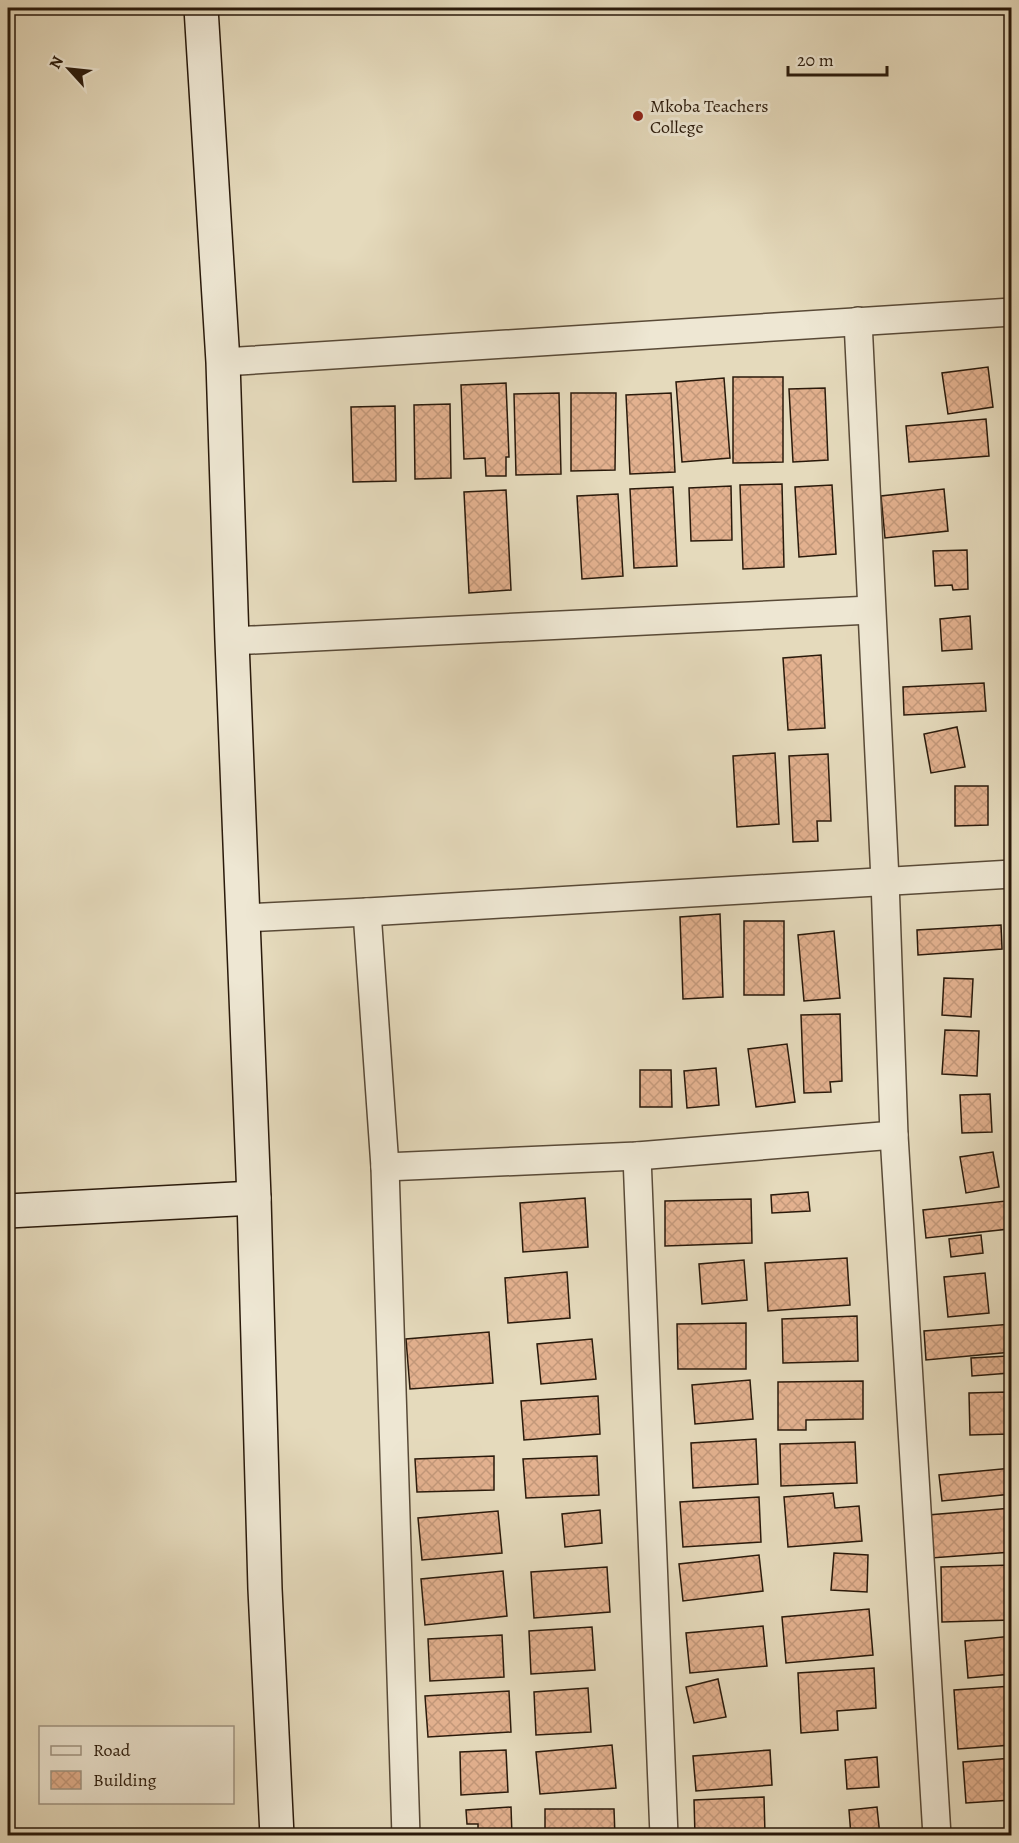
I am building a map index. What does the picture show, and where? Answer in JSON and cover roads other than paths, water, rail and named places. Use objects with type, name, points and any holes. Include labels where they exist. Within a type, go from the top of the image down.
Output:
[{"type":"street","points":[[201,8],[223,362],[254,1198],[265,1588],[277,1836]]},
{"type":"street","points":[[223,362],[1011,312]]},
{"type":"street","points":[[858,321],[885,880],[894,1135],[937,1836]]},
{"type":"street","points":[[232,641],[871,610]]},
{"type":"street","points":[[243,918],[1011,874]]},
{"type":"street","points":[[367,912],[385,1167],[406,1836]]},
{"type":"street","points":[[385,1167],[637,1156],[894,1135]]},
{"type":"street","points":[[637,1156],[664,1836]]},
{"type":"street","points":[[8,1211],[254,1198]]},
{"type":"place","name":"Mkoba Teachers College","points":[[638,116]]}]
